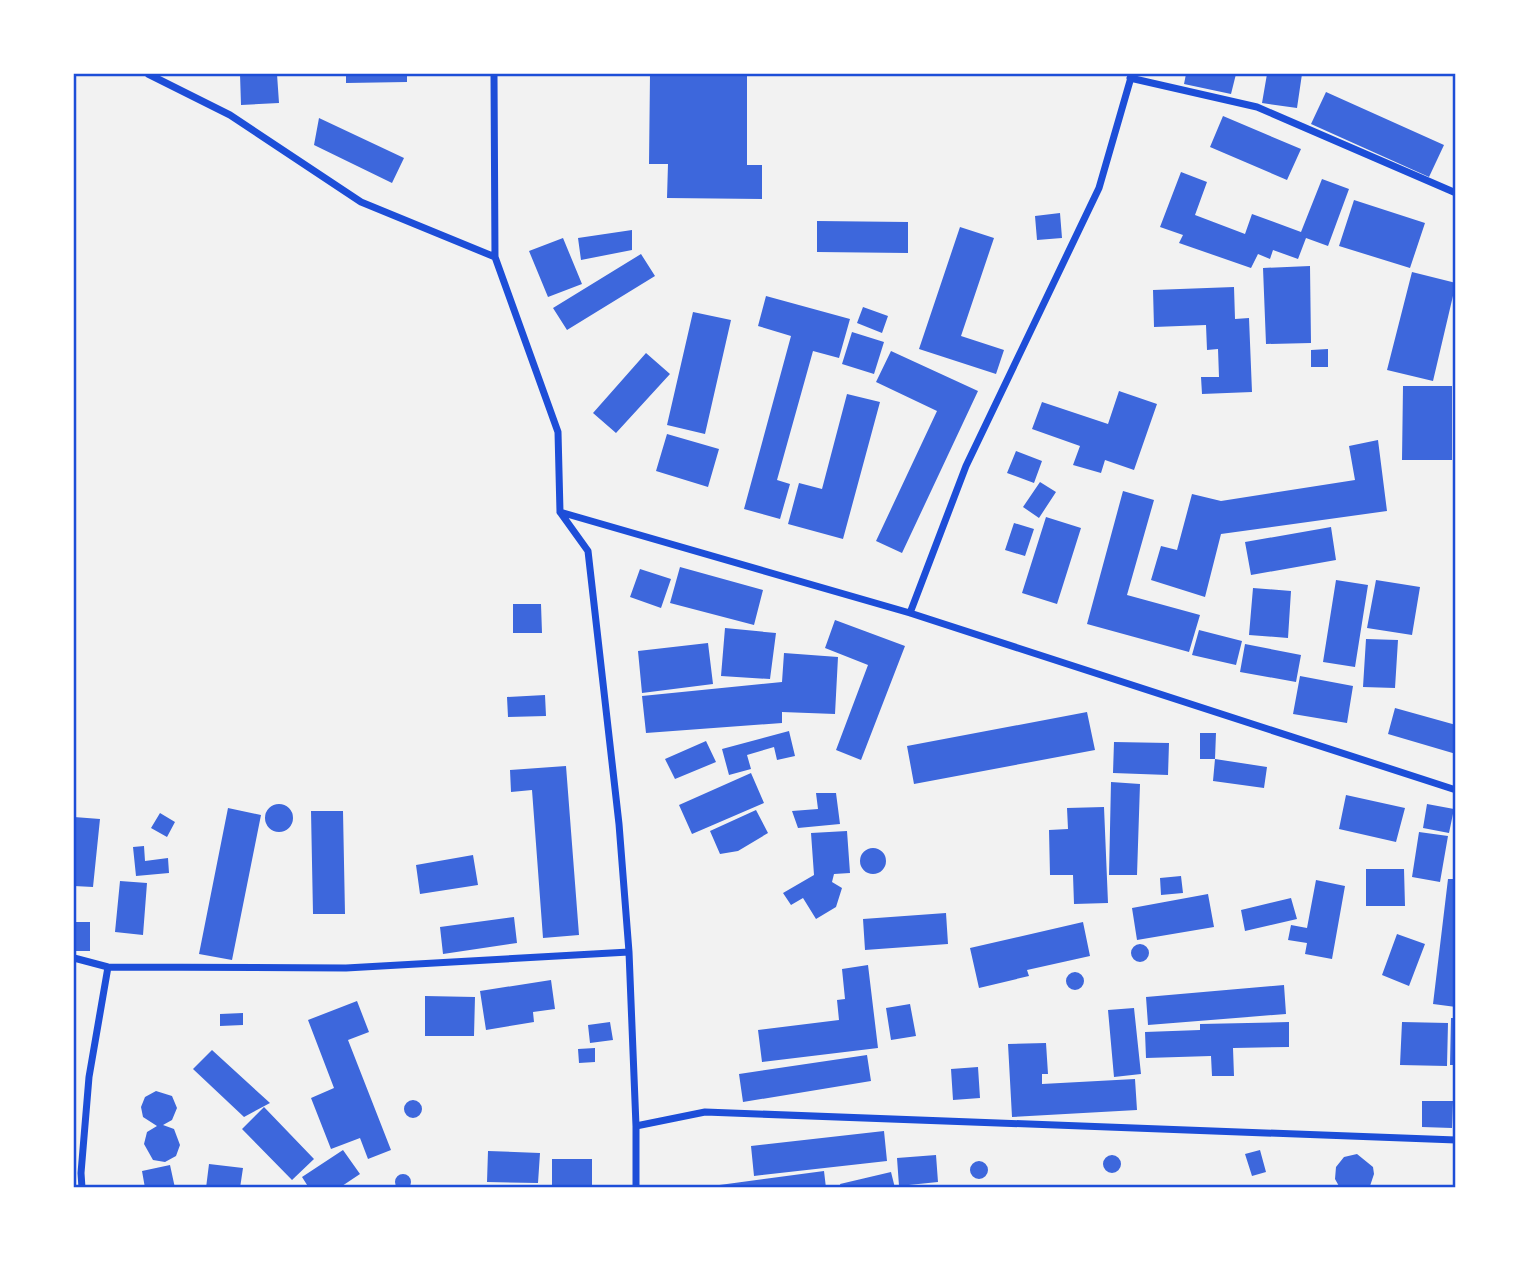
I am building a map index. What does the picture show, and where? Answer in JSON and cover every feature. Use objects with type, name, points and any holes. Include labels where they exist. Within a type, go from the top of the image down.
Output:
[{"type":"street","points":[[148,74],[230,115],[361,202],[495,257]]},
{"type":"street","points":[[494,74],[495,257],[558,432],[560,512],[588,551],[619,824],[629,952],[636,1188]]},
{"type":"street","points":[[911,612],[966,466],[1000,401],[1030,330],[1100,188],[1131,76],[1257,107],[1455,193]]},
{"type":"street","points":[[560,512],[911,612],[1455,790]]},
{"type":"street","points":[[74,958],[108,967],[346,968],[629,952]]},
{"type":"street","points":[[82,1188],[89,1077],[108,967]]},
{"type":"street","points":[[636,1126],[705,1112],[1455,1140]]},
{"type":"building","points":[[240,74],[277,74],[279,103],[241,105]]},
{"type":"building","points":[[346,74],[407,74],[407,82],[346,83]]},
{"type":"building","points":[[650,74],[747,74],[747,165],[762,165],[762,199],[667,198],[668,164],[649,164]]},
{"type":"building","points":[[1186,74],[1236,74],[1231,94],[1184,84]]},
{"type":"building","points":[[1267,74],[1302,74],[1297,108],[1262,103]]},
{"type":"building","points":[[1326,92],[1444,145],[1429,177],[1311,124]]},
{"type":"building","points":[[1223,116],[1301,149],[1287,180],[1210,147]]},
{"type":"building","points":[[319,118],[404,158],[392,183],[314,145]]},
{"type":"building","points":[[1181,172],[1207,182],[1195,215],[1245,234],[1252,214],[1301,232],[1322,179],[1349,189],[1328,246],[1306,238],[1298,259],[1273,250],[1270,259],[1258,254],[1251,268],[1179,243],[1183,235],[1160,227]]},
{"type":"building","points":[[1354,200],[1425,223],[1410,268],[1339,246]]},
{"type":"building","points":[[1060,213],[1062,238],[1037,240],[1035,216]]},
{"type":"building","points":[[817,221],[908,222],[908,253],[817,252]]},
{"type":"building","points":[[960,227],[994,238],[961,336],[1004,350],[996,374],[919,349]]},
{"type":"building","points":[[632,230],[632,250],[581,260],[578,238]]},
{"type":"building","points":[[563,238],[582,284],[548,297],[529,251]]},
{"type":"building","points":[[641,254],[655,276],[567,330],[553,308]]},
{"type":"building","points":[[1310,266],[1311,343],[1266,344],[1263,268]]},
{"type":"building","points":[[1412,272],[1456,283],[1433,381],[1387,370]]},
{"type":"building","points":[[1234,287],[1235,319],[1249,318],[1252,392],[1202,394],[1201,377],[1219,377],[1218,349],[1207,350],[1206,325],[1154,327],[1153,290]]},
{"type":"building","points":[[766,296],[850,319],[839,358],[813,351],[777,480],[790,484],[780,519],[744,509],[791,336],[758,326]]},
{"type":"building","points":[[863,307],[888,316],[882,333],[857,323]]},
{"type":"building","points":[[693,312],[731,320],[705,434],[667,425]]},
{"type":"building","points":[[852,332],[884,342],[874,374],[842,364]]},
{"type":"building","points":[[1328,349],[1328,367],[1311,367],[1311,350]]},
{"type":"building","points":[[891,351],[978,391],[902,553],[876,541],[937,411],[876,382]]},
{"type":"building","points":[[646,353],[670,374],[616,433],[593,413]]},
{"type":"building","points":[[1403,386],[1452,386],[1452,460],[1402,460]]},
{"type":"building","points":[[1119,391],[1157,404],[1134,470],[1105,460],[1101,473],[1073,465],[1080,446],[1032,429],[1042,402],[1108,424]]},
{"type":"building","points":[[847,394],[880,402],[843,539],[788,524],[799,483],[822,489]]},
{"type":"building","points":[[667,434],[719,449],[708,487],[656,471]]},
{"type":"building","points":[[1378,440],[1387,511],[1221,534],[1205,597],[1151,580],[1161,546],[1177,550],[1192,494],[1221,501],[1355,480],[1349,446]]},
{"type":"building","points":[[1016,451],[1042,461],[1034,483],[1007,473]]},
{"type":"building","points":[[1040,482],[1056,492],[1039,518],[1023,507]]},
{"type":"building","points":[[1123,491],[1154,500],[1127,595],[1200,615],[1189,652],[1087,624]]},
{"type":"building","points":[[1046,517],[1081,528],[1057,604],[1022,593]]},
{"type":"building","points":[[1014,523],[1034,529],[1025,556],[1005,550]]},
{"type":"building","points":[[1331,527],[1336,560],[1251,575],[1245,542]]},
{"type":"building","points":[[680,567],[763,590],[754,625],[670,603]]},
{"type":"building","points":[[640,569],[671,579],[661,608],[630,597]]},
{"type":"building","points":[[1336,580],[1368,585],[1355,667],[1323,662]]},
{"type":"building","points":[[1376,580],[1420,587],[1412,635],[1367,628]]},
{"type":"building","points":[[1253,588],[1291,591],[1288,638],[1249,635]]},
{"type":"building","points":[[513,604],[541,604],[542,633],[513,633]]},
{"type":"building","points":[[835,620],[905,646],[861,760],[836,750],[868,665],[825,648]]},
{"type":"building","points":[[725,628],[776,633],[770,679],[721,676]]},
{"type":"building","points":[[1199,630],[1242,641],[1236,665],[1192,655]]},
{"type":"building","points":[[1366,639],[1398,640],[1395,688],[1363,687]]},
{"type":"building","points":[[708,643],[713,684],[642,693],[638,651]]},
{"type":"building","points":[[1245,644],[1301,655],[1296,682],[1240,672]]},
{"type":"building","points":[[784,653],[838,657],[835,714],[782,712],[782,723],[646,733],[642,696],[782,682]]},
{"type":"building","points":[[1300,676],[1353,686],[1347,723],[1293,714]]},
{"type":"building","points":[[545,695],[546,716],[508,717],[507,697]]},
{"type":"building","points":[[1395,708],[1456,725],[1456,754],[1388,734]]},
{"type":"building","points":[[1087,712],[1095,750],[914,784],[907,746]]},
{"type":"building","points":[[789,731],[795,756],[777,760],[774,747],[747,755],[751,769],[729,775],[722,749]]},
{"type":"building","points":[[1200,733],[1216,733],[1215,759],[1200,759]]},
{"type":"building","points":[[706,741],[716,762],[675,779],[665,759]]},
{"type":"building","points":[[1114,742],[1169,743],[1168,775],[1113,773]]},
{"type":"building","points":[[1215,759],[1267,767],[1264,788],[1213,781]]},
{"type":"building","points":[[566,766],[579,935],[543,938],[532,790],[511,792],[510,770]]},
{"type":"building","points":[[751,773],[764,803],[692,834],[679,805]]},
{"type":"building","points":[[1111,782],[1140,784],[1137,875],[1109,875]]},
{"type":"building","points":[[816,793],[836,793],[840,824],[798,828],[792,811],[818,809]]},
{"type":"building","points":[[1346,795],[1405,808],[1396,842],[1339,829]]},
{"type":"building","points":[[279,804],[289,808],[293,818],[289,828],[279,832],[269,828],[265,818],[269,808]]},
{"type":"building","points":[[1427,804],[1454,809],[1449,833],[1423,828]]},
{"type":"building","points":[[1104,807],[1108,903],[1074,904],[1073,875],[1050,875],[1049,830],[1068,829],[1067,808]]},
{"type":"building","points":[[228,808],[261,815],[232,960],[199,954]]},
{"type":"building","points":[[756,810],[768,833],[738,851],[720,854],[710,831]]},
{"type":"building","points":[[311,811],[343,811],[345,914],[313,914]]},
{"type":"building","points":[[160,813],[175,822],[167,837],[151,828]]},
{"type":"building","points":[[74,817],[100,819],[93,887],[74,886]]},
{"type":"building","points":[[847,831],[850,873],[834,874],[832,882],[842,888],[836,907],[816,919],[803,898],[791,905],[783,893],[814,875],[811,833]]},
{"type":"building","points":[[1419,832],[1448,836],[1440,882],[1412,877]]},
{"type":"building","points":[[144,846],[145,861],[168,858],[169,873],[136,876],[133,847]]},
{"type":"building","points":[[873,848],[882,852],[886,861],[882,870],[873,874],[864,870],[860,861],[864,852]]},
{"type":"building","points":[[473,855],[478,885],[420,894],[416,865]]},
{"type":"building","points":[[1366,869],[1404,869],[1405,906],[1366,906]]},
{"type":"building","points":[[1181,876],[1183,893],[1161,895],[1160,878]]},
{"type":"building","points":[[1448,879],[1456,879],[1456,1007],[1433,1004]]},
{"type":"building","points":[[1316,880],[1345,886],[1332,959],[1305,954],[1307,943],[1288,940],[1291,925],[1307,928]]},
{"type":"building","points":[[120,881],[147,883],[143,935],[115,932]]},
{"type":"building","points":[[1208,894],[1214,927],[1137,940],[1132,908]]},
{"type":"building","points":[[1291,898],[1297,919],[1245,931],[1241,910]]},
{"type":"building","points":[[946,913],[948,944],[865,950],[863,919]]},
{"type":"building","points":[[514,917],[517,943],[443,954],[440,927]]},
{"type":"building","points":[[74,922],[90,922],[90,951],[74,951]]},
{"type":"building","points":[[1083,922],[1090,956],[1027,970],[1029,976],[979,988],[970,948]]},
{"type":"building","points":[[1397,934],[1425,944],[1409,986],[1382,975]]},
{"type":"building","points":[[1136,944],[1144,944],[1149,953],[1147,960],[1136,962],[1131,957],[1131,949]]},
{"type":"building","points":[[868,965],[878,1048],[762,1062],[758,1030],[839,1020],[837,1000],[845,999],[842,969]]},
{"type":"building","points":[[1071,972],[1079,972],[1084,981],[1082,988],[1071,990],[1066,985],[1066,977]]},
{"type":"building","points":[[551,980],[555,1009],[533,1012],[534,1022],[486,1030],[480,991]]},
{"type":"building","points":[[1284,985],[1286,1014],[1148,1025],[1146,997]]},
{"type":"building","points":[[425,996],[475,997],[474,1036],[425,1036]]},
{"type":"building","points":[[357,1001],[369,1032],[348,1040],[391,1150],[368,1159],[360,1138],[331,1149],[311,1098],[334,1088],[308,1020]]},
{"type":"building","points":[[910,1004],[916,1036],[891,1040],[886,1008]]},
{"type":"building","points":[[1134,1008],[1141,1074],[1114,1077],[1108,1010]]},
{"type":"building","points":[[243,1013],[243,1025],[220,1026],[220,1014]]},
{"type":"building","points":[[1451,1018],[1456,1018],[1456,1065],[1450,1065]]},
{"type":"building","points":[[610,1022],[613,1040],[590,1043],[588,1025]]},
{"type":"building","points":[[1289,1022],[1289,1047],[1233,1048],[1234,1076],[1212,1076],[1211,1056],[1146,1058],[1145,1032],[1200,1030],[1200,1024]]},
{"type":"building","points":[[1402,1022],[1448,1023],[1447,1066],[1400,1065]]},
{"type":"building","points":[[1046,1043],[1048,1074],[1042,1074],[1042,1084],[1135,1079],[1137,1110],[1012,1117],[1008,1044]]},
{"type":"building","points":[[595,1048],[595,1062],[579,1063],[578,1049]]},
{"type":"building","points":[[212,1050],[270,1103],[244,1117],[193,1069]]},
{"type":"building","points":[[867,1055],[871,1081],[743,1102],[739,1074]]},
{"type":"building","points":[[978,1067],[980,1098],[953,1100],[951,1069]]},
{"type":"building","points":[[156,1091],[172,1096],[177,1108],[172,1120],[163,1125],[174,1129],[180,1145],[176,1156],[165,1162],[153,1160],[144,1144],[147,1132],[157,1126],[143,1117],[141,1107],[145,1097]]},
{"type":"building","points":[[409,1100],[417,1100],[422,1109],[420,1116],[409,1118],[404,1113],[404,1105]]},
{"type":"building","points":[[1422,1101],[1453,1101],[1452,1128],[1422,1127]]},
{"type":"building","points":[[264,1107],[314,1159],[292,1180],[242,1129]]},
{"type":"building","points":[[884,1131],[887,1161],[754,1176],[751,1146]]},
{"type":"building","points":[[343,1150],[360,1174],[339,1188],[309,1188],[302,1177]]},
{"type":"building","points":[[1260,1150],[1266,1172],[1252,1176],[1245,1154]]},
{"type":"building","points":[[488,1151],[540,1153],[538,1183],[487,1182]]},
{"type":"building","points":[[1357,1154],[1373,1167],[1370,1186],[1340,1188],[1335,1179],[1336,1167],[1344,1157]]},
{"type":"building","points":[[936,1155],[938,1182],[899,1186],[897,1158]]},
{"type":"building","points":[[1108,1155],[1116,1155],[1121,1164],[1119,1171],[1108,1173],[1103,1168],[1103,1160]]},
{"type":"building","points":[[552,1159],[592,1159],[592,1188],[552,1188]]},
{"type":"building","points":[[975,1161],[983,1161],[988,1170],[986,1177],[975,1179],[970,1174],[970,1166]]},
{"type":"building","points":[[209,1164],[243,1168],[240,1188],[206,1188]]},
{"type":"building","points":[[170,1165],[175,1188],[145,1188],[142,1171]]},
{"type":"building","points":[[824,1171],[826,1188],[712,1188],[712,1186]]},
{"type":"building","points":[[891,1172],[895,1188],[841,1188],[840,1184]]},
{"type":"building","points":[[400,1174],[406,1174],[411,1182],[409,1188],[400,1190],[395,1185],[395,1179]]}]
